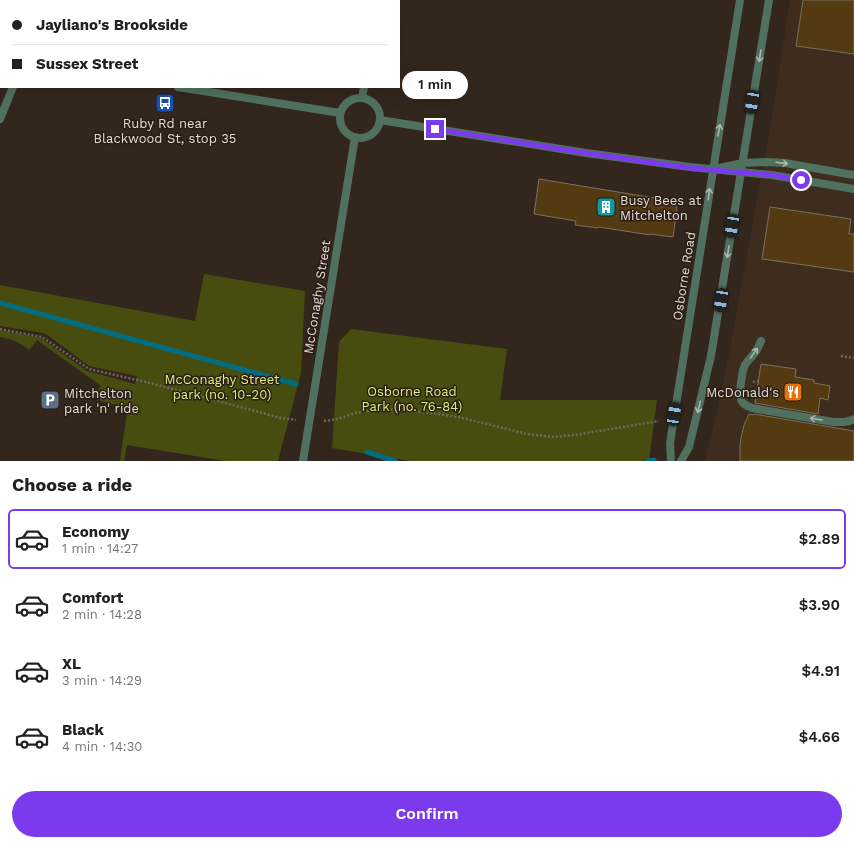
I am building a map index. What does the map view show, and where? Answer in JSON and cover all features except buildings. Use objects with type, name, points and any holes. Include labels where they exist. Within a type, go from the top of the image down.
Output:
[{"type":"street","name":"Osborne Road","points":[[671,461],[670,443],[740,0]]},
{"type":"street","points":[[681,461],[689,447],[711,356],[769,0]]},
{"type":"street","points":[[0,119],[13,88]]},
{"type":"street","points":[[184,88],[340,113]]},
{"type":"street","points":[[362,98],[364,88]]},
{"type":"street","points":[[362,98],[371,101],[375,105],[378,109],[380,120],[377,129],[370,136],[360,138],[351,136],[344,130],[340,122],[340,113],[342,108],[350,100],[362,98]]},
{"type":"street","points":[[380,120],[593,154],[690,168],[772,175],[854,189]]},
{"type":"street","name":"McConaghy Street","points":[[303,461],[355,137]]},
{"type":"street","points":[[713,169],[743,163],[761,162],[785,164],[854,175]]},
{"type":"street","points":[[760,341],[758,349],[743,370],[740,395],[743,403],[752,408],[833,422],[848,422],[854,419]]},
{"type":"path","points":[[0,329],[42,337],[89,369],[154,384],[281,418],[296,420]]},
{"type":"path","points":[[841,356],[854,358]]},
{"type":"path","points":[[324,421],[338,419],[355,413],[381,409],[401,410],[454,417],[527,434],[553,437],[575,435],[659,421]]},
{"type":"shaded area","points":[[790,0],[854,0],[854,461],[705,461],[717,413],[730,348],[771,122]]},
{"type":"green space","name":"McConaghy Street park (no. 10-20)","points":[[204,274],[305,291],[301,373],[278,461],[226,461],[127,445],[124,461],[120,461],[128,406],[110,404],[101,401],[94,395],[101,386],[37,340],[29,350],[16,341],[0,337],[0,330],[41,338],[87,371],[135,384],[137,376],[89,366],[43,333],[0,326],[0,285],[195,321]]},
{"type":"green space","name":"Osborne Road Park (no. 76-84)","points":[[351,329],[507,349],[500,400],[657,400],[649,461],[410,461],[332,448],[339,342]]},
{"type":"waterway","points":[[0,303],[296,384]]},
{"type":"waterway","points":[[367,452],[395,461]]},
{"type":"waterway","points":[[648,461],[654,460]]},
{"type":"place","name":"Ruby Rd near Blackwood St, stop 35","points":[[165,103]]},
{"type":"place","name":"Busy Bees at Mitchelton","points":[[606,207]]},
{"type":"place","name":"McDonald's","points":[[793,392]]},
{"type":"place","name":"Mitchelton park 'n' ride","points":[[50,400]]},
{"type":"route","points":[[435,129],[690,168],[772,175],[801,180]]}]
